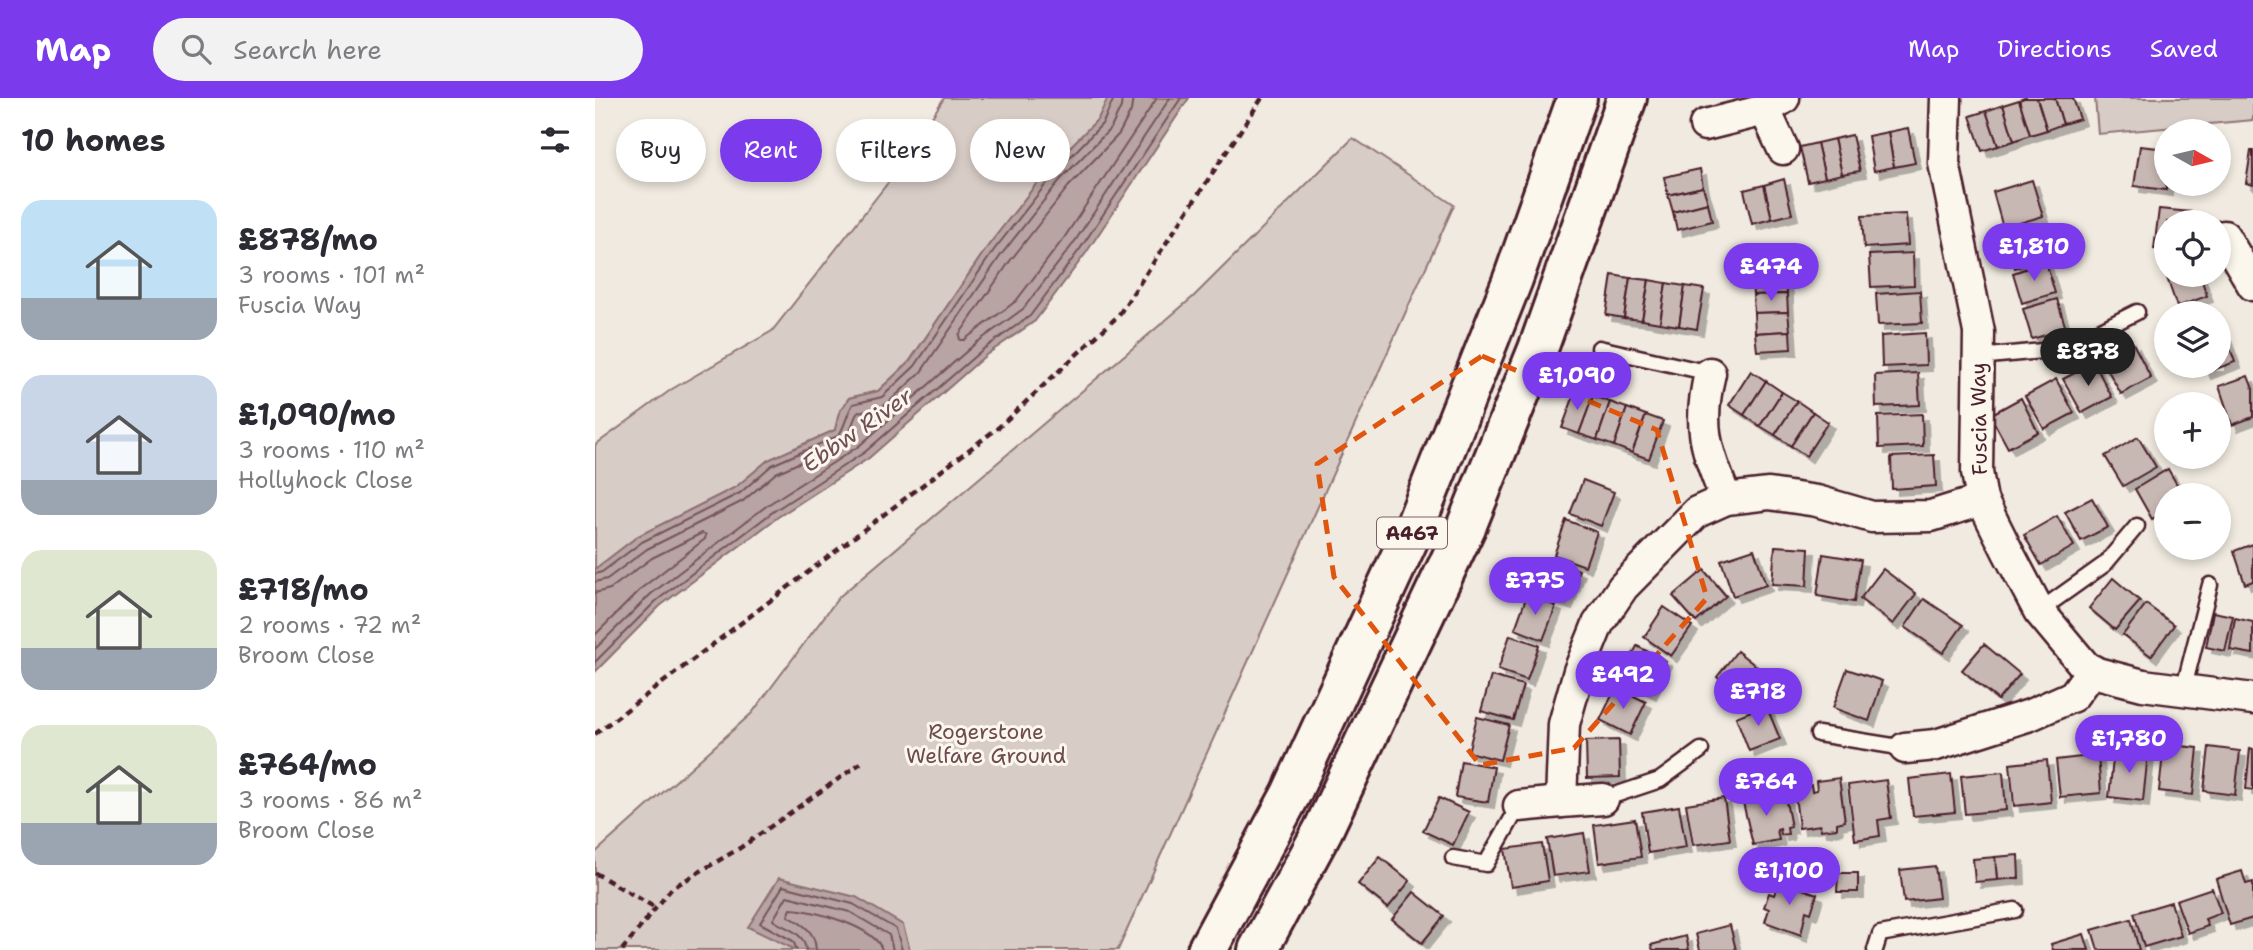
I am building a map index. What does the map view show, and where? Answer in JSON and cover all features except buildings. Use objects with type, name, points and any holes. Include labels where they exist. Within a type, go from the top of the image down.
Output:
[{"type":"main road","name":"A467","points":[[1207,950],[1291,794],[1417,521],[1513,279],[1577,98]]},
{"type":"main road","name":"A467","points":[[1258,950],[1323,830],[1466,527],[1538,349],[1627,98]]},
{"type":"street","name":"Fuscia Way","points":[[1946,98],[1944,163],[1979,332],[1977,472],[1982,500],[2039,611],[2091,670]]},
{"type":"street","points":[[1705,125],[1775,104],[1783,149]]},
{"type":"street","points":[[2231,248],[2253,284]]},
{"type":"street","points":[[1710,373],[1703,404],[1706,449],[1726,499]]},
{"type":"street","points":[[1562,802],[1564,724],[1579,671],[1598,624],[1623,587],[1697,512],[1726,499],[1769,494],[1817,501],[1872,517],[1931,516],[1982,500]]},
{"type":"street","points":[[1905,748],[1936,745],[2030,715],[2073,696],[2091,670],[2143,685],[2253,699]]},
{"type":"street","points":[[1519,806],[1603,799]]},
{"type":"lane","points":[[1978,357],[2063,349],[2137,313]]},
{"type":"lane","points":[[1599,348],[1710,373]]},
{"type":"lane","points":[[2039,611],[2105,564],[2137,526]]},
{"type":"lane","points":[[2183,691],[2210,585]]},
{"type":"lane","points":[[1818,734],[1905,748]]},
{"type":"lane","points":[[1603,799],[1660,780],[1701,750]]},
{"type":"lane","points":[[1453,858],[1486,864],[1519,806]]},
{"type":"lane","points":[[1875,950],[1879,934],[2015,911]]},
{"type":"path","points":[[595,734],[999,427],[1118,316],[1262,98]]},
{"type":"path","points":[[622,950],[672,888],[740,848],[861,763]]},
{"type":"path","points":[[595,873],[656,908]]},
{"type":"highlighted area","points":[[1482,356],[1657,430],[1707,598],[1574,748],[1480,765],[1334,577],[1317,464]]},
{"type":"green space","points":[[944,98],[1108,98],[1098,119],[1070,147],[1070,119],[970,119],[970,182],[1038,182],[988,246],[909,362],[878,391],[849,398],[839,413],[835,430],[768,460],[736,487],[638,536],[595,569],[595,445],[672,389],[772,331],[888,182],[956,182],[956,119],[931,119]]},
{"type":"green space","points":[[2095,98],[2253,98],[2253,120],[2231,122],[2231,119],[2154,119],[2154,129],[2098,134]]},
{"type":"green space","name":"Rogerstone Welfare Ground","points":[[1353,138],[1454,205],[1118,950],[595,950],[595,853],[752,713],[839,597],[1193,297]]},
{"type":"water","name":"Ebbw River","points":[[1108,98],[1189,98],[1086,253],[1035,321],[986,355],[869,458],[778,517],[660,606],[595,672],[595,569],[638,536],[736,487],[768,460],[835,430],[839,413],[849,398],[878,391],[909,362],[988,246],[1038,182],[1070,182],[1070,147],[1098,119]]},
{"type":"water","points":[[779,878],[856,897],[903,925],[910,950],[796,950],[748,927]]}]
